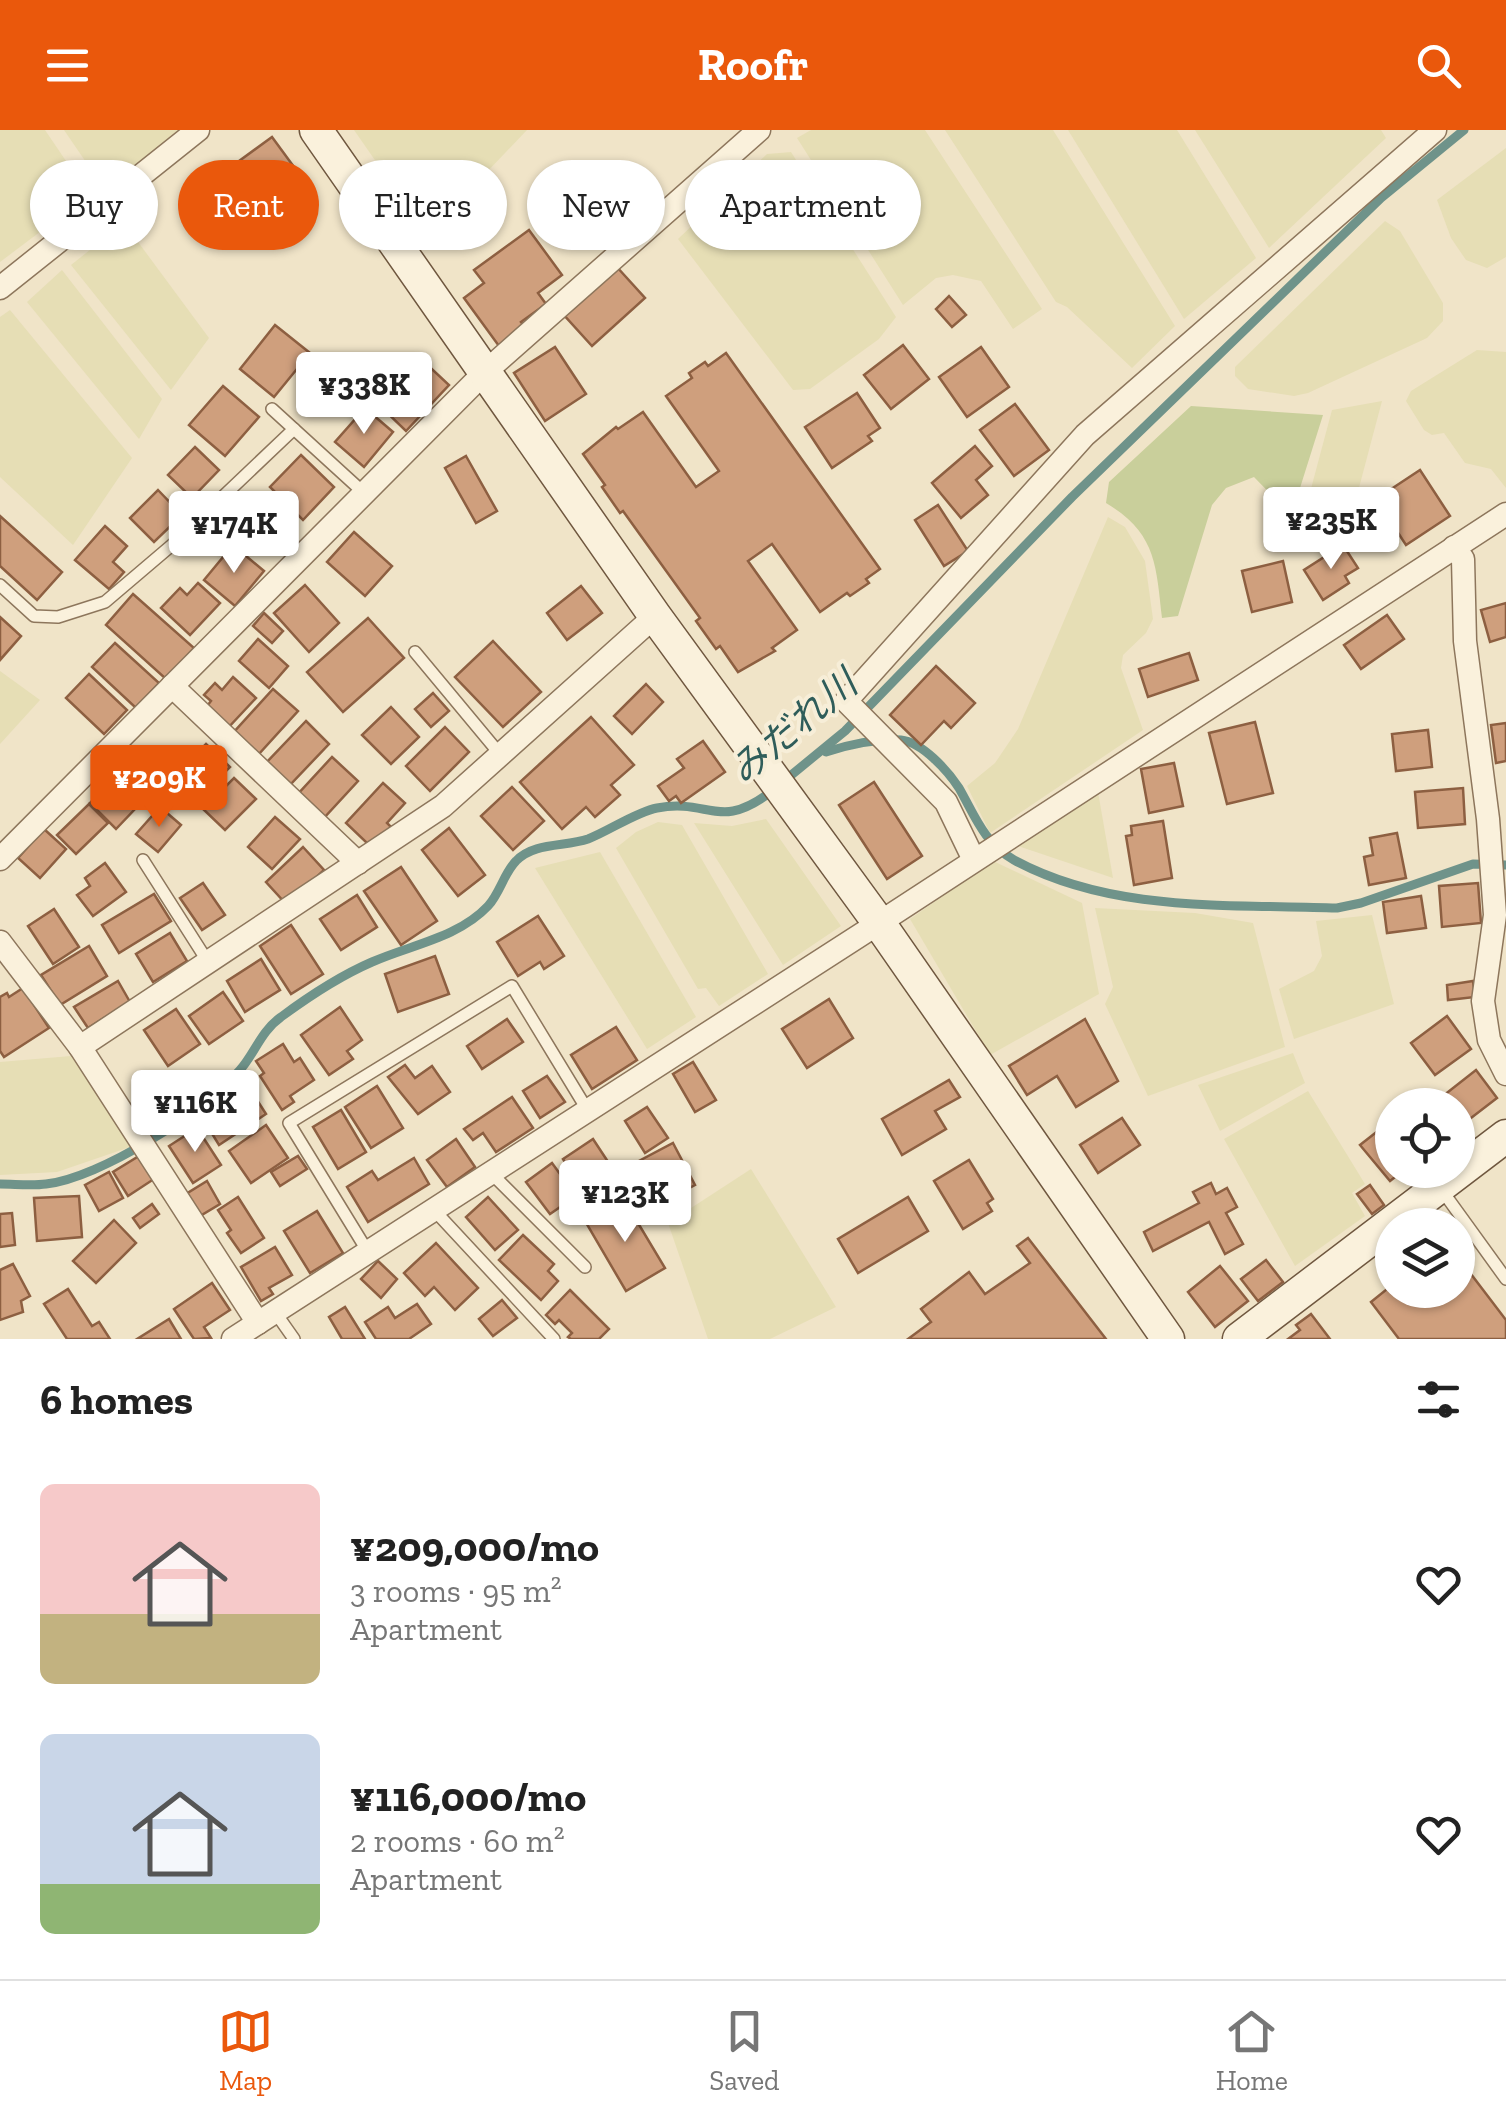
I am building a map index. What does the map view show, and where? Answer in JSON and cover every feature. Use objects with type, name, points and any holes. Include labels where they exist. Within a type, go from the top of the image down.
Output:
[{"type":"street","points":[[0,288],[198,130]]},
{"type":"street","points":[[316,130],[656,616],[880,923],[1168,1339]]},
{"type":"street","points":[[0,859],[484,373],[760,130]]},
{"type":"street","points":[[974,860],[946,802],[846,701],[1085,436],[1435,130]]},
{"type":"street","points":[[233,1339],[1506,514]]},
{"type":"street","points":[[1454,547],[1463,559],[1465,641],[1488,819],[1495,915],[1482,1002],[1489,1040],[1506,1074]]},
{"type":"street","points":[[80,1047],[443,806],[499,752],[656,616]]},
{"type":"street","points":[[172,686],[358,863]]},
{"type":"street","points":[[0,942],[80,1047],[267,1317]]},
{"type":"street","points":[[1475,1160],[1506,1136]]},
{"type":"street","points":[[1239,1339],[1439,1188]]},
{"type":"lane","points":[[272,409],[364,493]]},
{"type":"lane","points":[[0,585],[34,616],[58,616],[106,602],[294,429]]},
{"type":"lane","points":[[416,652],[499,752]]},
{"type":"lane","points":[[143,860],[208,962]]},
{"type":"lane","points":[[368,1252],[289,1123],[512,986],[588,1110]]},
{"type":"lane","points":[[491,1173],[585,1268]]},
{"type":"lane","points":[[1441,1188],[1506,1279]]},
{"type":"lane","points":[[434,1210],[554,1339]]},
{"type":"lane","points":[[267,1317],[294,1339]]},
{"type":"shaded area","points":[[0,130],[45,130],[65,160],[30,160],[30,239],[0,262]]},
{"type":"shaded area","points":[[64,130],[181,132],[141,160],[85,160]]},
{"type":"shaded area","points":[[354,130],[527,130],[498,160],[375,160]]},
{"type":"shaded area","points":[[811,130],[925,130],[1042,309],[1013,329],[981,281],[953,275],[936,278],[903,305],[868,250],[921,250],[921,160],[811,160],[797,138]]},
{"type":"shaded area","points":[[945,130],[1053,130],[1175,326],[1132,368],[1067,307],[1056,302]]},
{"type":"shaded area","points":[[1068,130],[1177,130],[1256,258],[1184,319]]},
{"type":"shaded area","points":[[1195,130],[1381,130],[1386,138],[1269,248]]},
{"type":"shaded area","points":[[1506,148],[1506,257],[1487,268],[1466,260],[1451,238],[1437,200]]},
{"type":"shaded area","points":[[791,152],[796,160],[761,160],[767,154]]},
{"type":"shaded area","points":[[1385,221],[1400,231],[1443,303],[1443,321],[1427,338],[1308,393],[1294,396],[1248,389],[1235,376],[1235,367]]},
{"type":"shaded area","points":[[90,250],[144,250],[209,338],[171,390],[71,265]]},
{"type":"shaded area","points":[[686,250],[853,250],[896,317],[879,339],[810,389],[793,390]]},
{"type":"shaded area","points":[[62,270],[162,399],[139,439],[27,302]]},
{"type":"shaded area","points":[[10,310],[132,458],[73,545],[0,477],[0,317]]},
{"type":"shaded area","points":[[1477,350],[1506,352],[1506,488],[1491,469],[1465,463],[1444,433],[1432,435],[1424,430],[1406,401],[1411,391]]},
{"type":"shaded area","points":[[1382,401],[1356,499],[1361,513],[1355,522],[1321,535],[1306,528],[1304,515],[1332,410]]},
{"type":"shaded area","points":[[1108,517],[1125,527],[1145,561],[1153,619],[1146,633],[1123,655],[1121,668],[1143,730],[990,833],[967,786],[995,763],[1018,729]]},
{"type":"shaded area","points":[[0,671],[40,700],[0,744]]},
{"type":"shaded area","points":[[1098,792],[1113,878],[1018,846]]},
{"type":"shaded area","points":[[766,819],[841,926],[783,965],[694,823],[732,826]]},
{"type":"shaded area","points":[[658,822],[682,825],[768,974],[719,1006],[706,988],[698,989],[616,848],[636,832]]},
{"type":"shaded area","points":[[600,852],[696,1017],[647,1049],[535,868]]},
{"type":"shaded area","points":[[993,861],[1082,903],[1099,994],[990,1055],[910,919]]},
{"type":"shaded area","points":[[1095,908],[1195,913],[1253,923],[1285,1047],[1148,1096],[1105,1004],[1113,987]]},
{"type":"shaded area","points":[[1372,915],[1394,1004],[1294,1039],[1279,989],[1314,971],[1322,956],[1316,921]]},
{"type":"shaded area","points":[[1293,1053],[1305,1083],[1220,1131],[1198,1085]]},
{"type":"shaded area","points":[[71,1056],[133,1146],[57,1172],[0,1175],[0,1062]]},
{"type":"shaded area","points":[[1308,1091],[1365,1184],[1352,1193],[1365,1216],[1295,1266],[1224,1139]]},
{"type":"shaded area","points":[[751,1169],[836,1307],[770,1339],[708,1339],[668,1223]]},
{"type":"green space","points":[[1191,406],[1323,415],[1294,507],[1283,507],[1254,477],[1226,488],[1212,505],[1178,616],[1162,618],[1155,566],[1144,538],[1123,514],[1106,503],[1109,482]]},
{"type":"building","points":[[272,137],[289,160],[240,160]]},
{"type":"building","points":[[527,231],[527,250],[544,250],[562,275],[538,293],[546,304],[521,322],[525,327],[499,346],[464,298],[484,283],[474,270],[507,250]]},
{"type":"building","points":[[616,266],[645,298],[592,346],[563,314]]},
{"type":"building","points":[[949,296],[966,315],[952,327],[936,309]]},
{"type":"building","points":[[275,325],[310,353],[274,397],[240,369]]},
{"type":"building","points":[[903,345],[929,379],[891,409],[864,375]]},
{"type":"building","points":[[555,347],[586,394],[545,421],[514,373]]},
{"type":"building","points":[[981,347],[1009,387],[967,417],[939,377]]},
{"type":"building","points":[[726,353],[880,569],[866,579],[869,583],[820,612],[772,544],[748,561],[797,630],[772,648],[775,651],[738,672],[696,621],[700,618],[623,511],[620,513],[583,454],[616,427],[643,412],[696,487],[719,471],[666,396],[692,378],[689,373]]},
{"type":"building","points":[[420,358],[449,385],[406,431],[378,404]]},
{"type":"building","points":[[223,386],[259,417],[225,456],[189,425]]},
{"type":"building","points":[[857,393],[880,428],[868,436],[872,441],[832,468],[805,427]]},
{"type":"building","points":[[1015,404],[1049,450],[1014,476],[980,430]]},
{"type":"building","points":[[365,408],[393,432],[364,467],[335,442]]},
{"type":"building","points":[[975,446],[992,466],[976,480],[988,495],[961,518],[932,483]]},
{"type":"building","points":[[195,447],[219,470],[192,498],[168,475]]},
{"type":"building","points":[[301,455],[334,487],[303,520],[270,487]]},
{"type":"building","points":[[466,456],[497,511],[476,523],[445,468]]},
{"type":"building","points":[[1420,470],[1450,516],[1406,545],[1376,499]]},
{"type":"building","points":[[158,490],[182,515],[154,542],[130,518]]},
{"type":"building","points":[[938,505],[968,551],[944,566],[915,520]]},
{"type":"building","points":[[0,516],[62,572],[37,600],[0,566]]},
{"type":"building","points":[[105,526],[127,546],[113,562],[124,572],[109,589],[75,560]]},
{"type":"building","points":[[354,532],[392,566],[365,596],[327,562]]},
{"type":"building","points":[[233,545],[264,571],[235,606],[204,580]]},
{"type":"building","points":[[1343,545],[1358,568],[1345,576],[1349,583],[1323,600],[1304,570]]},
{"type":"building","points":[[1283,561],[1292,602],[1252,612],[1242,571]]},
{"type":"building","points":[[198,583],[220,603],[190,635],[161,608],[180,588],[187,595]]},
{"type":"building","points":[[305,585],[339,623],[309,652],[274,613]]},
{"type":"building","points":[[581,586],[602,613],[567,640],[547,613]]},
{"type":"building","points":[[133,594],[194,648],[166,679],[106,625]]},
{"type":"building","points":[[1506,603],[1506,637],[1490,642],[1481,610]]},
{"type":"building","points":[[264,613],[283,631],[272,643],[253,626]]},
{"type":"building","points":[[1387,615],[1404,639],[1361,669],[1344,645]]},
{"type":"building","points":[[0,617],[21,636],[0,660]]},
{"type":"building","points":[[368,618],[404,658],[343,712],[307,672]]},
{"type":"building","points":[[258,639],[288,666],[269,688],[239,661]]},
{"type":"building","points":[[493,641],[541,692],[503,727],[455,677]]},
{"type":"building","points":[[115,643],[159,683],[136,708],[92,667]]},
{"type":"building","points":[[1189,653],[1198,680],[1148,697],[1139,669]]},
{"type":"building","points":[[936,666],[975,703],[951,728],[944,721],[921,745],[890,715]]},
{"type":"building","points":[[89,674],[127,710],[104,734],[66,698]]},
{"type":"building","points":[[233,677],[256,698],[226,730],[204,710],[211,701],[204,695],[215,683],[222,690]]},
{"type":"building","points":[[646,684],[663,702],[632,734],[614,716]]},
{"type":"building","points":[[273,689],[298,711],[258,755],[233,733]]},
{"type":"building","points":[[433,693],[449,711],[431,727],[415,709]]},
{"type":"building","points":[[391,707],[419,737],[391,764],[362,735]]},
{"type":"building","points":[[591,717],[634,765],[611,785],[620,795],[595,817],[586,807],[562,829],[520,782]]},
{"type":"building","points":[[306,721],[329,744],[289,786],[265,764]]},
{"type":"building","points":[[1255,722],[1273,793],[1227,804],[1209,733]]},
{"type":"building","points":[[1506,723],[1506,761],[1496,763],[1491,725]]},
{"type":"building","points":[[445,727],[469,752],[430,791],[406,766]]},
{"type":"building","points":[[1428,730],[1432,767],[1396,771],[1392,734]]},
{"type":"building","points":[[703,741],[725,772],[681,803],[676,796],[669,801],[658,786],[684,768],[677,759]]},
{"type":"building","points":[[206,744],[230,767],[195,802],[171,779]]},
{"type":"building","points":[[332,757],[358,781],[323,819],[297,795]]},
{"type":"building","points":[[127,763],[154,789],[116,829],[90,803]]},
{"type":"building","points":[[1174,763],[1183,806],[1149,813],[1141,769]]},
{"type":"building","points":[[234,778],[256,799],[225,830],[203,809]]},
{"type":"building","points":[[874,782],[922,856],[887,879],[839,805]]},
{"type":"building","points":[[383,783],[405,803],[387,823],[394,830],[368,844],[346,823]]},
{"type":"building","points":[[512,787],[544,821],[513,850],[481,816]]},
{"type":"building","points":[[1463,788],[1465,824],[1418,828],[1415,792]]},
{"type":"building","points":[[89,804],[108,823],[76,854],[57,835]]},
{"type":"building","points":[[160,807],[181,825],[158,852],[136,834]]},
{"type":"building","points":[[275,817],[300,839],[272,869],[248,847]]},
{"type":"building","points":[[1163,821],[1172,878],[1134,885],[1126,836],[1132,835],[1131,826]]},
{"type":"building","points":[[449,828],[485,875],[458,896],[422,850]]},
{"type":"building","points":[[44,829],[66,849],[40,878],[18,858]]},
{"type":"building","points":[[1397,833],[1406,878],[1369,885],[1364,857],[1373,855],[1370,838]]},
{"type":"building","points":[[303,847],[324,870],[287,905],[266,882]]},
{"type":"building","points":[[105,863],[126,892],[93,916],[77,895],[90,886],[85,878]]},
{"type":"building","points":[[401,867],[437,921],[401,945],[364,891]]},
{"type":"building","points":[[203,883],[225,915],[202,930],[180,898]]},
{"type":"building","points":[[1478,883],[1481,923],[1442,927],[1439,886]]},
{"type":"building","points":[[154,894],[171,921],[119,953],[102,925]]},
{"type":"building","points":[[357,895],[377,927],[341,950],[320,919]]},
{"type":"building","points":[[1421,896],[1426,928],[1387,933],[1383,902]]},
{"type":"building","points":[[54,909],[79,947],[53,964],[28,926]]},
{"type":"building","points":[[538,916],[564,956],[544,969],[540,962],[518,976],[497,942]]},
{"type":"building","points":[[291,925],[323,974],[291,994],[260,946]]},
{"type":"building","points":[[170,933],[187,961],[153,982],[136,954]]},
{"type":"building","points":[[89,946],[107,976],[60,1005],[41,975]]},
{"type":"building","points":[[435,956],[449,994],[398,1012],[385,974]]},
{"type":"building","points":[[261,959],[280,990],[245,1012],[227,981]]},
{"type":"building","points":[[118,981],[130,1002],[88,1028],[74,1007]]},
{"type":"building","points":[[1473,981],[1475,997],[1448,1000],[1447,985]]},
{"type":"building","points":[[23,988],[49,1028],[4,1057],[0,1051],[0,997],[7,993],[9,997]]},
{"type":"building","points":[[223,992],[243,1021],[209,1044],[189,1016]]},
{"type":"building","points":[[829,999],[853,1038],[807,1068],[782,1029]]},
{"type":"building","points":[[340,1007],[362,1040],[347,1051],[353,1059],[329,1075],[301,1035]]},
{"type":"building","points":[[176,1009],[200,1044],[168,1066],[144,1030]]},
{"type":"building","points":[[1447,1016],[1471,1049],[1435,1075],[1411,1043]]},
{"type":"building","points":[[507,1019],[523,1042],[482,1069],[467,1046]]},
{"type":"building","points":[[1085,1019],[1118,1081],[1076,1107],[1057,1076],[1027,1095],[1009,1066]]},
{"type":"building","points":[[616,1027],[637,1060],[592,1089],[571,1055]]},
{"type":"building","points":[[283,1044],[294,1062],[300,1058],[314,1080],[290,1096],[294,1102],[282,1110],[260,1076],[264,1073],[256,1061]]},
{"type":"building","points":[[693,1062],[716,1100],[695,1112],[673,1074]]},
{"type":"building","points":[[405,1065],[415,1078],[432,1066],[450,1092],[418,1114],[388,1077]]},
{"type":"building","points":[[1476,1070],[1497,1098],[1475,1115],[1475,1088],[1453,1088]]},
{"type":"building","points":[[547,1076],[565,1102],[540,1118],[523,1091]]},
{"type":"building","points":[[949,1080],[960,1097],[935,1111],[946,1129],[902,1155],[882,1119]]},
{"type":"building","points":[[377,1086],[403,1128],[371,1148],[345,1107]]},
{"type":"building","points":[[250,1089],[266,1114],[219,1145],[203,1119]]},
{"type":"building","points":[[512,1097],[533,1128],[496,1152],[483,1133],[473,1140],[464,1129]]},
{"type":"building","points":[[647,1107],[668,1138],[645,1153],[625,1121]]},
{"type":"building","points":[[341,1110],[366,1152],[338,1169],[313,1127]]},
{"type":"building","points":[[1122,1118],[1140,1145],[1098,1173],[1080,1145]]},
{"type":"building","points":[[266,1125],[288,1158],[251,1183],[229,1151]]},
{"type":"building","points":[[197,1128],[221,1165],[193,1183],[169,1146]]},
{"type":"building","points":[[1375,1133],[1375,1163],[1360,1145]]},
{"type":"building","points":[[456,1139],[475,1167],[447,1187],[427,1160]]},
{"type":"building","points":[[593,1139],[618,1177],[588,1197],[563,1159]]},
{"type":"building","points":[[673,1143],[695,1185],[659,1204],[637,1162]]},
{"type":"building","points":[[139,1156],[154,1179],[128,1196],[113,1172]]},
{"type":"building","points":[[298,1156],[307,1169],[280,1186],[271,1172]]},
{"type":"building","points":[[414,1158],[429,1184],[368,1222],[347,1187],[372,1171],[378,1180]]},
{"type":"building","points":[[969,1160],[993,1199],[987,1203],[992,1211],[963,1229],[934,1181]]},
{"type":"building","points":[[552,1163],[576,1196],[550,1214],[526,1182]]},
{"type":"building","points":[[109,1172],[123,1198],[99,1211],[85,1185]]},
{"type":"building","points":[[207,1181],[220,1204],[200,1216],[186,1194]]},
{"type":"building","points":[[1211,1183],[1216,1194],[1227,1188],[1237,1207],[1226,1213],[1243,1244],[1225,1254],[1209,1222],[1153,1251],[1144,1232],[1199,1203],[1193,1192]]},
{"type":"building","points":[[1370,1185],[1384,1205],[1372,1214],[1357,1194]]},
{"type":"building","points":[[79,1196],[82,1237],[37,1241],[34,1198]]},
{"type":"building","points":[[238,1197],[264,1238],[241,1253],[218,1210]]},
{"type":"building","points":[[488,1197],[518,1230],[495,1250],[466,1217]]},
{"type":"building","points":[[908,1197],[928,1231],[858,1273],[838,1239]]},
{"type":"building","points":[[623,1198],[665,1268],[626,1291],[585,1221]]},
{"type":"building","points":[[152,1204],[159,1214],[140,1228],[133,1218]]},
{"type":"building","points":[[317,1211],[343,1253],[310,1273],[284,1231]]},
{"type":"building","points":[[12,1213],[15,1245],[0,1247],[0,1214]]},
{"type":"building","points":[[114,1220],[136,1243],[96,1283],[73,1261]]},
{"type":"building","points":[[523,1235],[554,1264],[548,1271],[558,1281],[541,1300],[499,1260]]},
{"type":"building","points":[[1028,1238],[1106,1339],[908,1339],[931,1322],[921,1309],[969,1272],[985,1294],[1030,1263],[1017,1246]]},
{"type":"building","points":[[436,1243],[478,1288],[455,1310],[434,1287],[425,1296],[404,1273]]},
{"type":"building","points":[[275,1247],[292,1275],[269,1288],[273,1294],[261,1301],[241,1267]]},
{"type":"building","points":[[1266,1260],[1283,1282],[1258,1301],[1241,1279]]},
{"type":"building","points":[[378,1261],[397,1279],[381,1298],[361,1279]]},
{"type":"building","points":[[13,1264],[30,1296],[21,1301],[23,1312],[0,1320],[0,1270]]},
{"type":"building","points":[[1220,1266],[1248,1301],[1215,1327],[1188,1292]]},
{"type":"building","points":[[1475,1279],[1506,1320],[1506,1339],[1399,1339],[1376,1308],[1475,1308]]},
{"type":"building","points":[[212,1283],[230,1310],[204,1327],[211,1338],[194,1339],[174,1309]]},
{"type":"building","points":[[68,1289],[92,1326],[99,1322],[110,1339],[67,1339],[44,1304]]},
{"type":"building","points":[[570,1290],[609,1329],[599,1339],[571,1339],[568,1337],[572,1333],[559,1320],[555,1324],[546,1315]]},
{"type":"building","points":[[502,1300],[517,1318],[493,1336],[479,1319]]},
{"type":"building","points":[[417,1304],[431,1324],[409,1339],[376,1339],[365,1322],[388,1307],[395,1318]]},
{"type":"building","points":[[345,1307],[365,1339],[342,1339],[329,1317]]},
{"type":"building","points":[[1311,1314],[1330,1339],[1288,1339],[1300,1330],[1296,1325]]},
{"type":"building","points":[[169,1319],[181,1339],[137,1339]]},
{"type":"waterway","name":"みだれ川","points":[[784,781],[845,731],[1072,497],[1381,198],[1464,130]]},
{"type":"waterway","points":[[826,752],[873,741],[909,742],[934,758],[959,788],[995,846],[1014,860],[1052,877],[1131,897],[1213,905],[1337,908],[1473,864],[1506,865]]},
{"type":"waterway","name":"みだれ川","points":[[0,1184],[40,1185],[68,1179],[94,1170],[150,1140],[224,1087],[268,1029],[302,1002],[361,967],[448,933],[476,917],[492,901],[523,855],[588,839],[657,808],[675,806],[726,812],[739,810],[772,791]]}]
